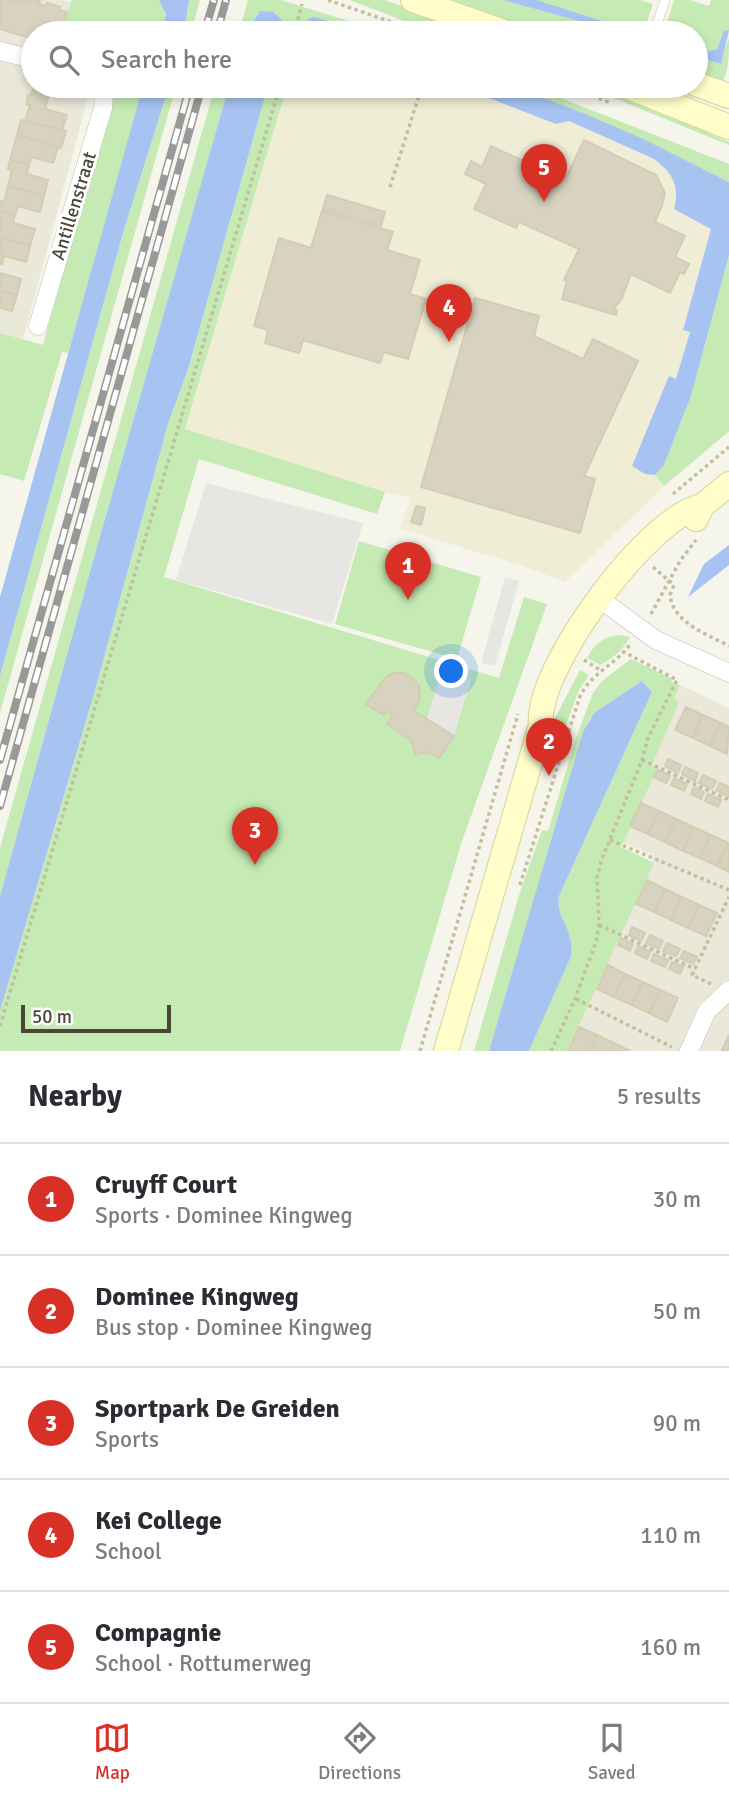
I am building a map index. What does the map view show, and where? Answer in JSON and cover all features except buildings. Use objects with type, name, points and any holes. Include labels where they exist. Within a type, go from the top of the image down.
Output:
[{"type":"main road","points":[[413,0],[473,21]]},
{"type":"main road","points":[[708,93],[726,106]]},
{"type":"main road","points":[[687,98],[726,106]]},
{"type":"main road","points":[[446,1051],[541,725],[549,717],[589,644],[625,566],[658,533],[691,508],[702,506],[729,484]]},
{"type":"street","points":[[0,51],[21,56]]},
{"type":"street","name":"Antillenstraat","points":[[38,327],[104,98]]},
{"type":"street","points":[[606,603],[656,640],[729,673]]},
{"type":"street","points":[[689,1051],[707,1011],[728,991]]},
{"type":"lane","points":[[658,21],[665,0]]},
{"type":"path","points":[[328,0],[388,21]]},
{"type":"path","points":[[297,21],[302,4]]},
{"type":"path","points":[[0,1026],[275,98]]},
{"type":"path","points":[[390,187],[418,98]]},
{"type":"path","points":[[649,617],[680,561],[698,539]]},
{"type":"path","points":[[653,568],[674,585],[670,595],[676,614],[729,646]]},
{"type":"path","points":[[517,891],[580,696],[600,670],[624,652],[633,640]]},
{"type":"path","points":[[551,1051],[591,959],[599,925],[597,877],[601,859],[642,760],[648,738],[677,680],[624,652]]},
{"type":"path","points":[[585,661],[600,670]]},
{"type":"path","points":[[642,760],[729,800]]},
{"type":"path","points":[[610,840],[729,890]]},
{"type":"path","points":[[728,991],[692,975],[729,897]]},
{"type":"path","points":[[599,925],[695,969]]},
{"type":"path","points":[[575,999],[680,1051]]},
{"type":"shaded area","points":[[0,0],[64,0],[75,4],[72,21],[21,21],[21,98],[88,98],[23,340],[0,333]]},
{"type":"shaded area","points":[[282,98],[489,98],[556,124],[568,121],[654,159],[666,168],[675,179],[678,195],[711,229],[683,329],[690,332],[676,380],[669,377],[645,474],[655,475],[664,486],[565,582],[523,566],[400,529],[411,497],[385,492],[185,430]]},
{"type":"shaded area","points":[[206,483],[363,523],[332,624],[176,580]]},
{"type":"shaded area","points":[[505,577],[519,581],[495,666],[481,663]]},
{"type":"shaded area","points":[[441,673],[471,680],[454,736],[427,718]]},
{"type":"shaded area","points":[[680,685],[729,708],[729,1051],[565,1051],[654,856],[616,839]]},
{"type":"green space","points":[[71,0],[159,0],[165,12],[165,21],[66,21]]},
{"type":"green space","points":[[189,0],[200,0],[194,21],[186,21]]},
{"type":"green space","points":[[248,0],[281,0],[348,21],[328,21],[314,17],[314,21],[242,21]]},
{"type":"green space","points":[[350,0],[385,0],[441,20],[404,21]]},
{"type":"green space","points":[[438,0],[503,0],[579,21],[501,21]]},
{"type":"green space","points":[[537,0],[640,0],[653,4],[647,21],[601,21]]},
{"type":"green space","points":[[674,0],[690,0],[709,6],[711,0],[729,0],[729,31],[724,30],[717,49],[708,51],[708,21],[668,21]]},
{"type":"green space","points":[[729,38],[729,56],[722,82],[708,80],[708,60],[720,64]]},
{"type":"green space","points":[[109,98],[142,98],[68,353],[62,352],[24,481],[0,474],[0,333],[43,345],[110,107]]},
{"type":"green space","points":[[165,98],[173,98],[0,713],[0,676],[123,233]]},
{"type":"green space","points":[[212,98],[226,98],[0,896],[0,848]]},
{"type":"green space","points":[[265,98],[283,98],[185,429],[385,492],[377,514],[199,459],[164,577],[499,678],[524,597],[547,604],[461,844],[400,1051],[0,1051],[0,1011],[94,694],[168,424],[189,366]]},
{"type":"green space","points":[[542,98],[561,98],[729,164],[729,182],[622,131]]},
{"type":"green space","points":[[613,98],[632,98],[729,142],[729,145]]},
{"type":"green space","points":[[729,255],[729,431],[664,486],[655,475],[664,465],[691,396]]},
{"type":"green space","points":[[359,541],[481,577],[457,659],[335,624]]},
{"type":"green space","points":[[621,635],[630,637],[621,650],[609,660],[600,665],[587,658],[601,641]]},
{"type":"green space","points":[[631,659],[680,685],[674,699],[679,702],[652,765],[657,769],[621,847],[654,863],[567,1051],[529,1051],[571,955],[570,938],[560,911],[559,896],[652,692],[642,681],[594,713],[589,720],[489,1051],[474,1051],[520,892],[542,830],[548,831],[576,738],[593,693],[603,680]]},
{"type":"green space","points":[[580,670],[589,675],[578,692],[557,750],[548,748],[552,724]]},
{"type":"water","points":[[159,0],[189,0],[186,21],[164,21],[166,14]]},
{"type":"water","points":[[503,0],[537,0],[602,21],[579,21]]},
{"type":"water","points":[[260,11],[273,12],[282,20],[282,21],[254,21]]},
{"type":"water","points":[[314,17],[328,21],[308,21]]},
{"type":"water","points":[[724,30],[729,31],[721,64],[708,60],[708,50],[717,49]]},
{"type":"water","points":[[140,98],[165,98],[123,233],[0,676],[0,597]]},
{"type":"water","points":[[226,98],[265,98],[0,1011],[0,896]]},
{"type":"water","points":[[489,98],[544,98],[641,138],[729,182],[729,255],[691,396],[664,465],[655,475],[645,474],[632,466],[669,376],[676,379],[690,332],[683,330],[711,229],[674,209],[676,193],[673,181],[666,169],[654,159],[569,121],[556,124]]},
{"type":"water","points":[[729,545],[729,565],[688,597],[704,564]]},
{"type":"water","points":[[642,681],[652,692],[559,896],[560,911],[570,938],[571,956],[529,1051],[489,1051],[583,732],[594,713]]},
{"type":"railway","points":[[208,21],[214,0]]},
{"type":"railway","points":[[220,21],[226,0]]},
{"type":"railway","points":[[0,760],[187,98]]},
{"type":"railway","points":[[0,806],[199,98]]},
{"type":"place","name":"Compagnie","points":[[544,202]]},
{"type":"place","name":"Kei College","points":[[449,342]]},
{"type":"place","name":"Cruyff Court","points":[[408,600]]},
{"type":"place","name":"Dominee Kingweg","points":[[549,776]]},
{"type":"place","name":"Sportpark De Greiden","points":[[255,865]]}]
